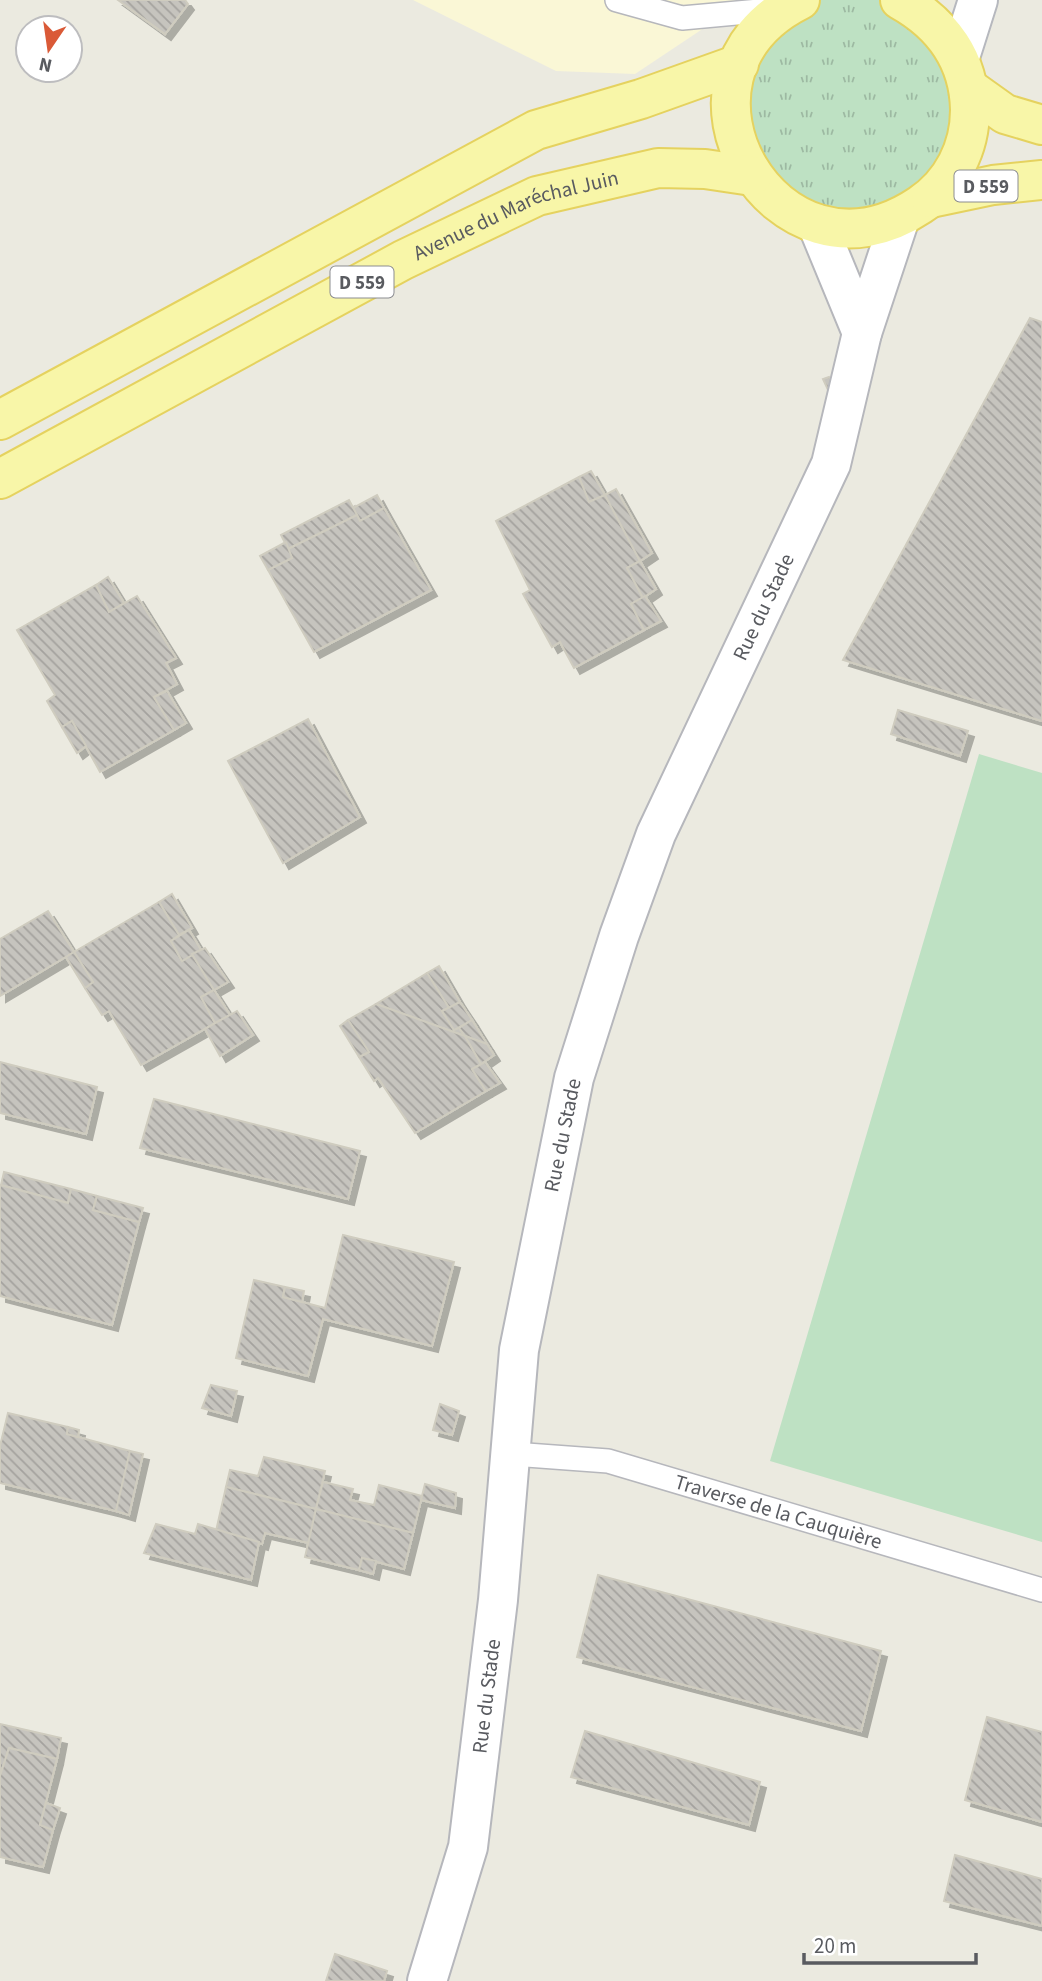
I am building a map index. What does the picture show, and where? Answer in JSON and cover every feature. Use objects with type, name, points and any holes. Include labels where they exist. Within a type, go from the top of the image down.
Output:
[{"type":"main road","points":[[900,0],[920,11],[941,29],[965,73],[1005,114],[1042,125]]},
{"type":"main road","points":[[791,5],[756,34],[739,64],[730,103],[735,141],[752,176],[780,205],[817,224],[845,228],[873,226],[916,208],[950,177],[963,150],[970,122],[965,73]]},
{"type":"main road","name":"D 559","points":[[0,419],[536,130],[641,99],[739,64]]},
{"type":"main road","name":"Avenue du Maréchal Juin","points":[[0,479],[403,260],[537,196],[658,168],[705,169],[752,176]]},
{"type":"main road","name":"D 559","points":[[916,208],[993,185],[1042,180]]},
{"type":"street","points":[[965,73],[978,0]]},
{"type":"street","name":"Rue du Stade","points":[[427,1981],[468,1847],[513,1454],[519,1350],[574,1078],[619,936],[656,834],[831,464],[862,333],[916,208]]},
{"type":"street","points":[[817,224],[862,333]]},
{"type":"lane","points":[[617,0],[682,18],[791,5]]},
{"type":"lane","name":"Traverse de la Cauquière","points":[[513,1454],[608,1461],[1042,1590]]},
{"type":"shaded area","points":[[413,0],[746,0],[635,74],[556,71]]},
{"type":"green space","points":[[800,0],[900,0],[941,29],[963,151],[873,226],[752,176],[739,64]]},
{"type":"green space","points":[[979,754],[1042,773],[1042,1542],[770,1461]]},
{"type":"building","points":[[118,0],[185,0],[188,4],[165,34]]},
{"type":"building","points":[[1030,318],[1042,322],[1042,721],[843,660]]},
{"type":"building","points":[[829,377],[835,388],[829,392],[823,379]]},
{"type":"building","points":[[591,471],[605,495],[589,502],[579,477]]},
{"type":"building","points":[[579,477],[589,502],[605,495],[640,561],[627,568],[643,598],[631,604],[644,630],[574,668],[560,642],[552,647],[523,594],[530,590],[496,521]]},
{"type":"building","points":[[616,489],[652,553],[640,561],[605,495]]},
{"type":"building","points":[[377,495],[384,508],[360,521],[353,508]]},
{"type":"building","points":[[349,500],[357,515],[288,549],[281,535]]},
{"type":"building","points":[[384,508],[431,590],[314,652],[268,570],[292,558],[288,549],[357,515],[360,521]]},
{"type":"building","points":[[286,542],[292,558],[268,570],[260,556]]},
{"type":"building","points":[[640,561],[656,589],[643,598],[627,568]]},
{"type":"building","points":[[108,577],[124,603],[109,612],[96,585]]},
{"type":"building","points":[[96,585],[109,612],[137,596],[176,658],[166,663],[177,684],[154,697],[174,730],[100,772],[72,721],[62,727],[47,701],[55,695],[17,630]]},
{"type":"building","points":[[645,596],[661,621],[644,630],[631,604]]},
{"type":"building","points":[[167,691],[186,723],[174,730],[154,697]]},
{"type":"building","points":[[898,710],[968,731],[960,756],[891,734]]},
{"type":"building","points":[[308,719],[360,817],[283,863],[228,761]]},
{"type":"building","points":[[72,721],[86,746],[77,753],[62,727]]},
{"type":"building","points":[[172,894],[192,928],[179,935],[159,902]]},
{"type":"building","points":[[159,902],[179,935],[171,941],[182,961],[192,954],[214,990],[201,997],[215,1023],[141,1065],[109,1011],[102,1015],[85,988],[93,982],[74,952]]},
{"type":"building","points":[[48,911],[74,952],[0,996],[0,939]]},
{"type":"building","points":[[189,930],[201,950],[182,961],[171,941]]},
{"type":"building","points":[[205,948],[228,982],[214,990],[192,954]]},
{"type":"building","points":[[74,952],[93,982],[85,988],[66,957]]},
{"type":"building","points":[[439,966],[460,1002],[449,1008],[427,973]]},
{"type":"building","points":[[427,973],[449,1008],[442,1011],[454,1030],[459,1028],[465,1036],[376,1004]]},
{"type":"building","points":[[214,990],[230,1015],[215,1023],[201,997]]},
{"type":"building","points":[[460,1002],[472,1020],[454,1030],[442,1011]]},
{"type":"building","points":[[376,1004],[465,1036],[481,1064],[472,1069],[486,1091],[415,1133],[378,1078],[374,1081],[359,1057],[369,1052],[348,1020]]},
{"type":"building","points":[[237,1011],[253,1035],[220,1056],[205,1029]]},
{"type":"building","points":[[348,1020],[369,1052],[359,1057],[340,1026]]},
{"type":"building","points":[[472,1020],[487,1044],[465,1036],[459,1028]]},
{"type":"building","points":[[465,1036],[487,1044],[494,1055],[481,1064]]},
{"type":"building","points":[[0,1062],[97,1087],[86,1134],[0,1113]]},
{"type":"building","points":[[485,1062],[500,1083],[486,1091],[472,1069]]},
{"type":"building","points":[[154,1099],[360,1151],[348,1199],[140,1148]]},
{"type":"building","points":[[4,1172],[71,1189],[68,1203],[1,1185]]},
{"type":"building","points":[[0,1185],[68,1203],[71,1189],[97,1196],[93,1210],[139,1222],[112,1325],[0,1296]]},
{"type":"building","points":[[97,1196],[143,1208],[139,1222],[93,1210]]},
{"type":"building","points":[[343,1235],[454,1262],[432,1346],[323,1319],[308,1376],[236,1358],[254,1280],[285,1287],[283,1297],[325,1308]]},
{"type":"building","points":[[285,1287],[304,1291],[302,1302],[283,1297]]},
{"type":"building","points":[[211,1385],[237,1391],[231,1416],[202,1408]]},
{"type":"building","points":[[440,1404],[459,1411],[452,1435],[433,1430]]},
{"type":"building","points":[[8,1413],[68,1427],[67,1434],[130,1451],[116,1511],[0,1483],[0,1446]]},
{"type":"building","points":[[68,1427],[79,1430],[78,1437],[67,1434]]},
{"type":"building","points":[[130,1451],[143,1454],[129,1515],[116,1511]]},
{"type":"building","points":[[264,1457],[325,1471],[316,1509],[226,1487],[230,1470],[258,1476]]},
{"type":"building","points":[[323,1482],[353,1489],[350,1500],[374,1505],[379,1485],[422,1496],[413,1533],[316,1509]]},
{"type":"building","points":[[425,1484],[456,1493],[455,1508],[421,1500]]},
{"type":"building","points":[[226,1487],[316,1509],[309,1543],[265,1533],[262,1544],[216,1531]]},
{"type":"building","points":[[316,1509],[413,1533],[404,1569],[362,1558],[359,1570],[305,1557]]},
{"type":"building","points":[[156,1524],[195,1534],[198,1524],[259,1542],[251,1580],[144,1553]]},
{"type":"building","points":[[362,1558],[376,1561],[373,1574],[359,1570]]},
{"type":"building","points":[[598,1575],[881,1651],[861,1731],[577,1657]]},
{"type":"building","points":[[987,1717],[1042,1732],[1042,1822],[965,1800]]},
{"type":"building","points":[[0,1724],[61,1738],[57,1759],[9,1748],[0,1776]]},
{"type":"building","points":[[585,1731],[760,1782],[749,1825],[571,1777]]},
{"type":"building","points":[[9,1748],[57,1759],[40,1825],[53,1830],[43,1867],[0,1857],[0,1776]]},
{"type":"building","points":[[46,1803],[60,1808],[53,1830],[40,1825]]},
{"type":"building","points":[[955,1855],[1042,1879],[1042,1926],[944,1901]]},
{"type":"building","points":[[335,1954],[387,1971],[384,1981],[326,1981]]}]
